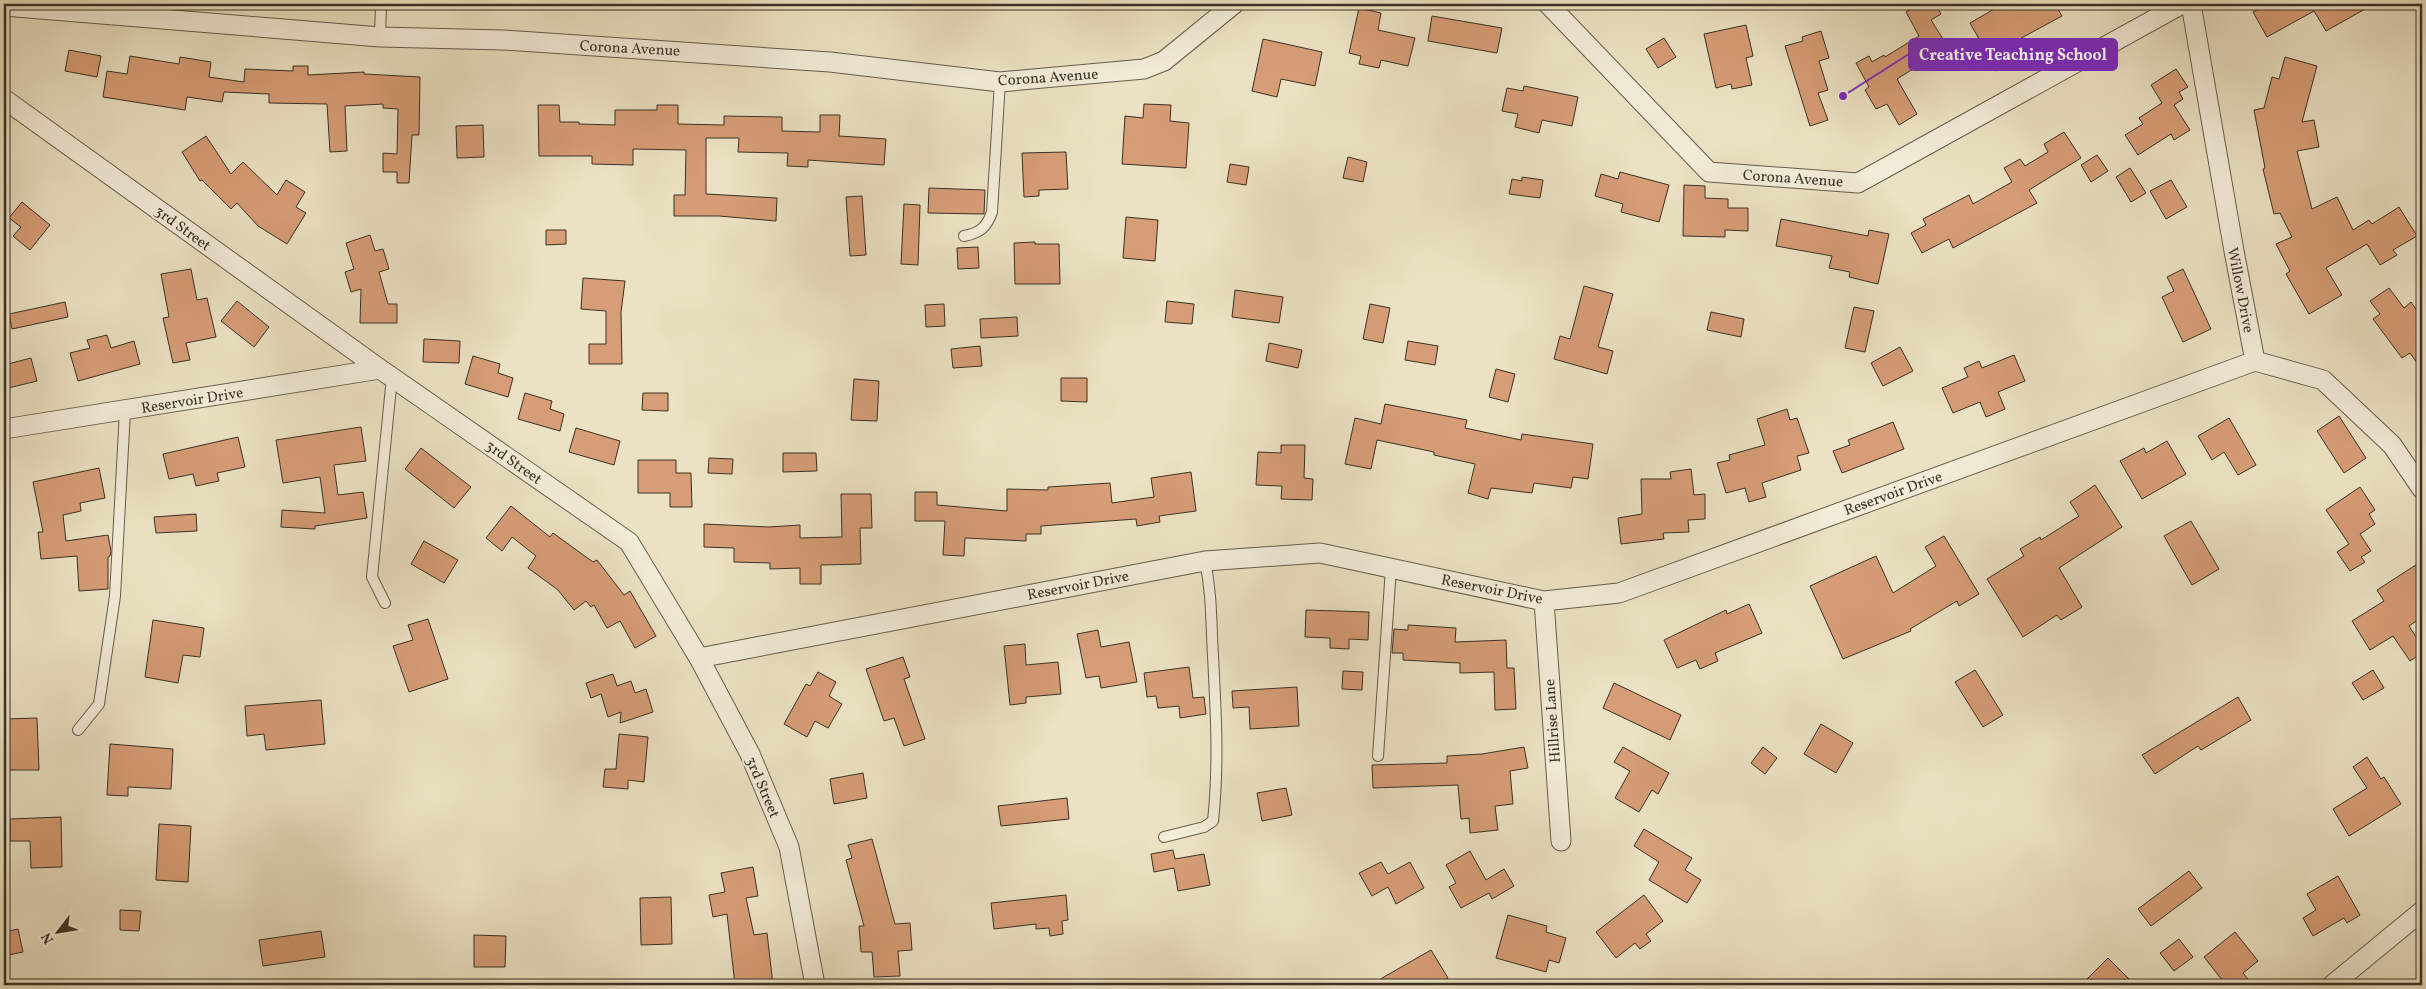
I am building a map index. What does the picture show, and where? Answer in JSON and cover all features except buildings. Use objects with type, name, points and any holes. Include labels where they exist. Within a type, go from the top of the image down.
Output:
[{"type":"street","name":"Corona Avenue","points":[[4,6],[380,37],[503,40],[830,62],[1000,82],[1144,69],[1164,61],[1234,4]]},
{"type":"street","name":"Corona Avenue","points":[[1548,4],[1709,172],[1858,183],[2182,4]]},
{"type":"street","name":"Willow Drive","points":[[2191,4],[2255,361]]},
{"type":"street","name":"3rd Street","points":[[4,99],[386,373],[629,542],[699,658],[750,754],[789,847],[815,985]]},
{"type":"street","points":[[2255,361],[2323,380],[2392,445],[2422,490]]},
{"type":"street","name":"Reservoir Drive","points":[[699,658],[1205,561],[1320,553],[1544,601],[1619,593],[2255,361]]},
{"type":"street","name":"Reservoir Drive","points":[[4,429],[386,373]]},
{"type":"street","name":"Hillrise Lane","points":[[1544,601],[1561,841]]},
{"type":"street","points":[[2332,985],[2422,911]]},
{"type":"lane","points":[[380,37],[381,4]]},
{"type":"lane","points":[[964,236],[975,234],[983,229],[989,223],[992,212],[1000,82]]},
{"type":"lane","points":[[385,603],[372,577],[386,373]]},
{"type":"lane","points":[[78,730],[99,704],[115,596],[125,411]]},
{"type":"lane","points":[[1164,837],[1204,827],[1212,821],[1218,776],[1217,719],[1211,590],[1205,561]]},
{"type":"lane","points":[[1378,756],[1391,568]]},
{"type":"place","name":"Creative Teaching School","points":[[1843,96]]}]
